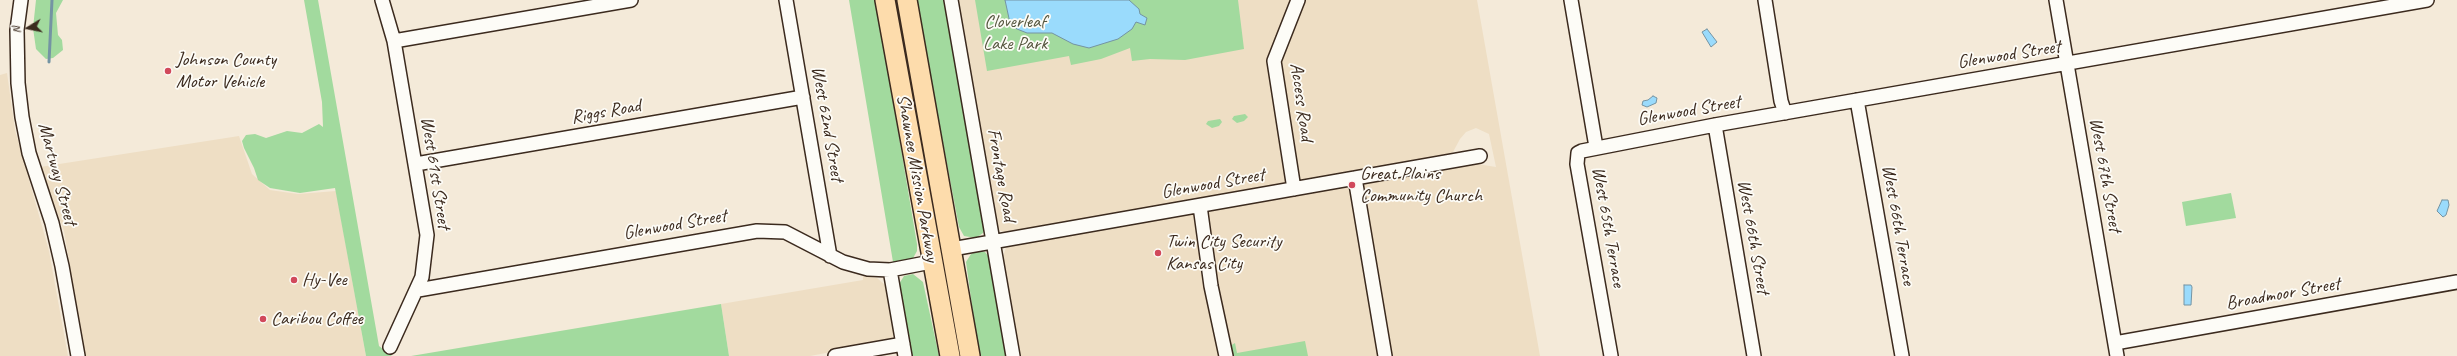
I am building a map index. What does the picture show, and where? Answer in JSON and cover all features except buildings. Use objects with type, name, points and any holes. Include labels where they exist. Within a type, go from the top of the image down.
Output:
[{"type":"highway","name":"Shawnee Mission Parkway","points":[[885,0],[950,356]]},
{"type":"highway","name":"Shawnee Mission Parkway","points":[[907,0],[970,356]]},
{"type":"highway","points":[[926,228],[942,245],[952,249]]},
{"type":"highway","points":[[932,262],[958,285]]},
{"type":"street","name":"Martway Street","points":[[21,0],[17,30],[18,83],[22,117],[29,153],[43,193],[58,252],[78,356]]},
{"type":"street","name":"West 61st Street","points":[[382,0],[394,41],[427,235],[423,271],[418,290],[390,347]]},
{"type":"street","points":[[394,41],[631,0]]},
{"type":"street","name":"West 62nd Street","points":[[786,0],[830,256]]},
{"type":"street","name":"Frontage Road","points":[[951,0],[1013,356]]},
{"type":"street","name":"Access Road","points":[[1294,189],[1274,61],[1298,0]]},
{"type":"street","name":"West 65th Terrace","points":[[1571,0],[1596,147],[1578,153],[1577,164],[1611,356]]},
{"type":"street","points":[[1765,0],[1781,101],[1785,113]]},
{"type":"street","name":"West 67th Street","points":[[2056,0],[2116,350]]},
{"type":"street","name":"Glenwood Street","points":[[1596,147],[1857,100],[2067,65],[2427,0]]},
{"type":"street","name":"Riggs Road","points":[[416,164],[803,97]]},
{"type":"street","name":"West 66th Terrace","points":[[1857,100],[1902,356]]},
{"type":"street","name":"West 66th Street","points":[[1715,125],[1754,356]]},
{"type":"street","name":"Glenwood Street","points":[[952,249],[1480,156]]},
{"type":"street","points":[[1354,178],[1385,356]]},
{"type":"street","points":[[1200,206],[1211,286],[1226,356]]},
{"type":"street","name":"Glenwood Street","points":[[418,290],[757,231],[786,232],[850,265],[873,270],[890,270],[932,262]]},
{"type":"street","points":[[835,356],[904,350],[890,270]]},
{"type":"street","name":"Broadmoor Street","points":[[2116,350],[2457,282]]},
{"type":"shaded area","points":[[956,0],[1477,0],[1540,356],[1019,356],[1002,259],[1006,248],[1014,243],[1477,164],[1496,167],[1489,134],[1476,128],[1466,132],[1460,139],[1453,152],[1445,157],[1013,233],[1001,231],[996,226]]},
{"type":"shaded area","points":[[7,73],[15,130],[49,251],[68,356],[0,356],[0,75]]},
{"type":"shaded area","points":[[239,136],[252,174],[270,190],[298,194],[336,191],[366,356],[85,356],[64,231],[40,167]]},
{"type":"shaded area","points":[[863,276],[877,278],[885,285],[894,334],[890,341],[810,356],[729,356],[721,304],[863,280]]},
{"type":"green space","points":[[36,0],[63,0],[56,13],[58,35],[62,40],[63,50],[53,58],[46,59],[36,49],[33,28]]},
{"type":"green space","points":[[304,0],[318,0],[379,346],[392,356],[366,356],[335,188],[300,193],[270,188],[258,180],[242,141],[246,135],[255,134],[266,138],[287,131],[302,133],[319,124],[323,127],[322,102]]},
{"type":"green space","points":[[849,0],[876,0],[917,244],[917,251],[912,260],[893,262]]},
{"type":"green space","points":[[916,0],[945,0],[984,224],[983,233],[976,238],[964,236],[959,227]]},
{"type":"green space","name":"Cloverleaf Lake Park","points":[[975,0],[1238,0],[1244,49],[1185,60],[1150,59],[1132,61],[1130,48],[1101,59],[1071,65],[1069,56],[987,71]]},
{"type":"green space","points":[[1245,114],[1248,117],[1244,121],[1237,123],[1232,119],[1234,116]]},
{"type":"green space","points":[[1220,119],[1222,122],[1219,126],[1212,128],[1206,124],[1208,121]]},
{"type":"green space","points":[[2231,193],[2236,218],[2186,226],[2182,202]]},
{"type":"green space","points":[[979,251],[985,252],[991,259],[1008,356],[979,356],[966,262],[971,254]]},
{"type":"green space","points":[[913,274],[923,282],[939,356],[911,356],[899,284],[904,276]]},
{"type":"green space","points":[[721,304],[729,356],[411,356]]},
{"type":"green space","points":[[1305,341],[1308,356],[1230,356],[1230,346],[1235,343],[1237,353]]},
{"type":"water","points":[[1005,0],[1129,0],[1139,9],[1140,14],[1147,18],[1145,25],[1136,22],[1132,29],[1118,39],[1089,48],[1073,44],[1052,33],[1027,33],[1017,29],[1010,23]]},
{"type":"water","points":[[1707,29],[1717,42],[1711,47],[1702,32]]},
{"type":"water","points":[[1653,96],[1657,98],[1656,103],[1647,107],[1642,105],[1643,101],[1648,100]]},
{"type":"water","points":[[2442,200],[2448,200],[2449,205],[2446,215],[2443,217],[2437,211]]},
{"type":"water","points":[[2184,285],[2191,285],[2192,287],[2191,305],[2184,305]]},
{"type":"waterway","points":[[49,62],[52,0]]},
{"type":"place","name":"Johnson County Motor Vehicle","points":[[168,71]]},
{"type":"place","name":"Great Plains Community Church","points":[[1352,185]]},
{"type":"place","name":"Twin City Security Kansas City","points":[[1158,253]]},
{"type":"place","name":"Hy-Vee","points":[[294,280]]},
{"type":"place","name":"Caribou Coffee","points":[[263,319]]}]
